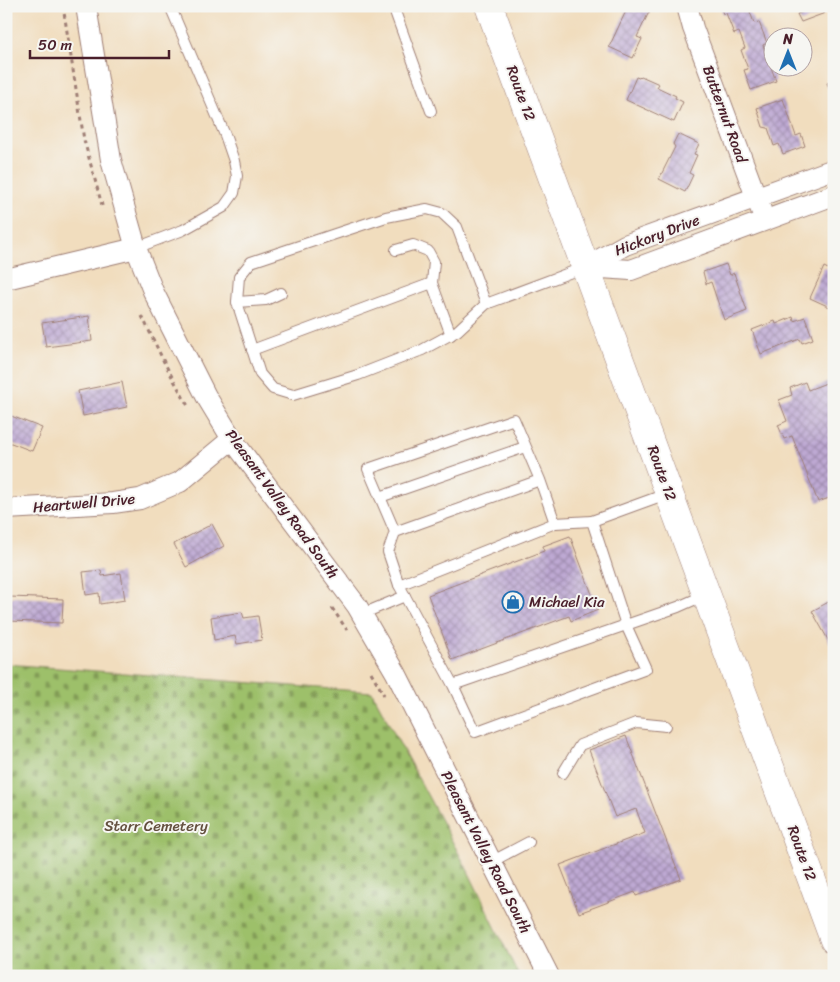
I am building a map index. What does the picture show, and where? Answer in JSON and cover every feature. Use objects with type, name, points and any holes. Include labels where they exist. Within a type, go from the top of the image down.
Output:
[{"type":"highway","name":"Route 12","points":[[489,6],[706,595],[826,898],[834,940]]},
{"type":"street","name":"Pleasant Valley Road South","points":[[86,6],[111,160],[136,248],[153,291],[206,396],[232,439],[362,614],[396,673],[549,976]]},
{"type":"street","name":"Butternut Road","points":[[687,6],[693,28],[766,221]]},
{"type":"street","name":"Hickory Drive","points":[[586,266],[625,245],[834,169]]},
{"type":"street","name":"Hickory Drive","points":[[586,266],[631,270],[834,195]]},
{"type":"street","points":[[6,279],[136,248]]},
{"type":"street","name":"Heartwell Drive","points":[[6,509],[113,503],[140,499],[180,482],[232,439]]},
{"type":"lane","points":[[136,248],[183,230],[224,207],[234,193],[236,176],[234,161],[225,135],[170,6]]},
{"type":"lane","points":[[393,6],[431,111]]},
{"type":"lane","points":[[486,304],[457,227],[442,213],[427,209],[386,217],[251,262],[239,277],[236,302],[260,374],[273,389],[293,395],[321,388],[422,350],[458,332],[486,304],[586,266]]},
{"type":"lane","points":[[396,250],[413,245],[428,251],[434,262],[432,284],[451,334]]},
{"type":"lane","points":[[252,350],[432,284]]},
{"type":"lane","points":[[236,302],[266,300],[280,293]]},
{"type":"lane","points":[[555,523],[540,480],[514,419],[368,469],[395,532],[388,552],[399,585],[453,685],[475,732],[646,669],[626,625],[592,521]]},
{"type":"lane","points":[[380,497],[525,447]]},
{"type":"lane","points":[[395,532],[540,480]]},
{"type":"lane","points":[[399,585],[555,523],[592,521],[669,493]]},
{"type":"lane","points":[[453,685],[678,607],[706,595]]},
{"type":"lane","points":[[362,614],[405,596]]},
{"type":"lane","points":[[563,774],[580,745],[636,723],[666,726]]},
{"type":"lane","points":[[491,862],[529,842]]},
{"type":"green space","name":"Starr Cemetery","points":[[6,664],[372,692],[466,867],[519,976],[6,976]]},
{"type":"building","points":[[624,6],[643,6],[650,10],[637,37],[642,39],[633,58],[609,47],[626,11],[622,10]]},
{"type":"building","points":[[720,6],[748,6],[754,23],[759,22],[762,30],[762,78],[775,78],[776,81],[751,90],[744,70],[748,69],[741,50],[745,48],[739,32],[734,34],[726,13],[723,14]]},
{"type":"building","points":[[799,6],[822,6],[825,13],[801,22],[797,14],[802,12]]},
{"type":"building","points":[[641,76],[659,84],[657,87],[676,96],[675,98],[683,102],[674,122],[626,100],[636,77],[639,78]]},
{"type":"building","points":[[834,81],[834,101],[827,83]]},
{"type":"building","points":[[783,99],[796,136],[801,134],[805,146],[783,154],[779,144],[774,146],[768,128],[763,127],[757,108]]},
{"type":"building","points":[[678,134],[699,144],[694,154],[697,155],[689,173],[693,175],[685,192],[659,179],[675,147],[673,144]]},
{"type":"building","points":[[834,257],[834,309],[810,298],[824,267],[828,269]]},
{"type":"building","points":[[726,264],[730,275],[734,273],[747,311],[724,320],[711,282],[706,284],[703,272]]},
{"type":"building","points":[[89,316],[92,341],[46,347],[42,323]]},
{"type":"building","points":[[793,317],[794,321],[805,317],[813,339],[802,343],[800,339],[761,354],[752,330],[775,321],[776,324]]},
{"type":"building","points":[[834,380],[834,500],[832,497],[818,502],[792,436],[784,439],[778,425],[787,421],[779,400],[792,395],[790,388],[805,382],[808,390]]},
{"type":"building","points":[[122,382],[127,407],[83,416],[78,391]]},
{"type":"building","points":[[6,414],[42,428],[32,451],[6,441]]},
{"type":"building","points":[[212,524],[224,546],[186,567],[174,544]]},
{"type":"building","name":"Michael Kia","points":[[570,536],[598,610],[571,621],[569,616],[452,660],[428,595],[544,551],[543,546]]},
{"type":"building","points":[[101,570],[102,576],[121,573],[125,600],[100,604],[99,593],[86,595],[83,572]]},
{"type":"building","points":[[10,597],[63,599],[62,623],[9,621]]},
{"type":"building","points":[[834,599],[834,644],[831,645],[812,611]]},
{"type":"building","points":[[242,612],[244,618],[258,616],[262,640],[237,644],[235,636],[214,640],[211,617]]},
{"type":"building","points":[[626,736],[681,879],[636,896],[635,892],[579,913],[560,865],[645,833],[636,809],[615,817],[589,750]]},
{"type":"place","name":"Michael Kia","points":[[513,602]]}]
